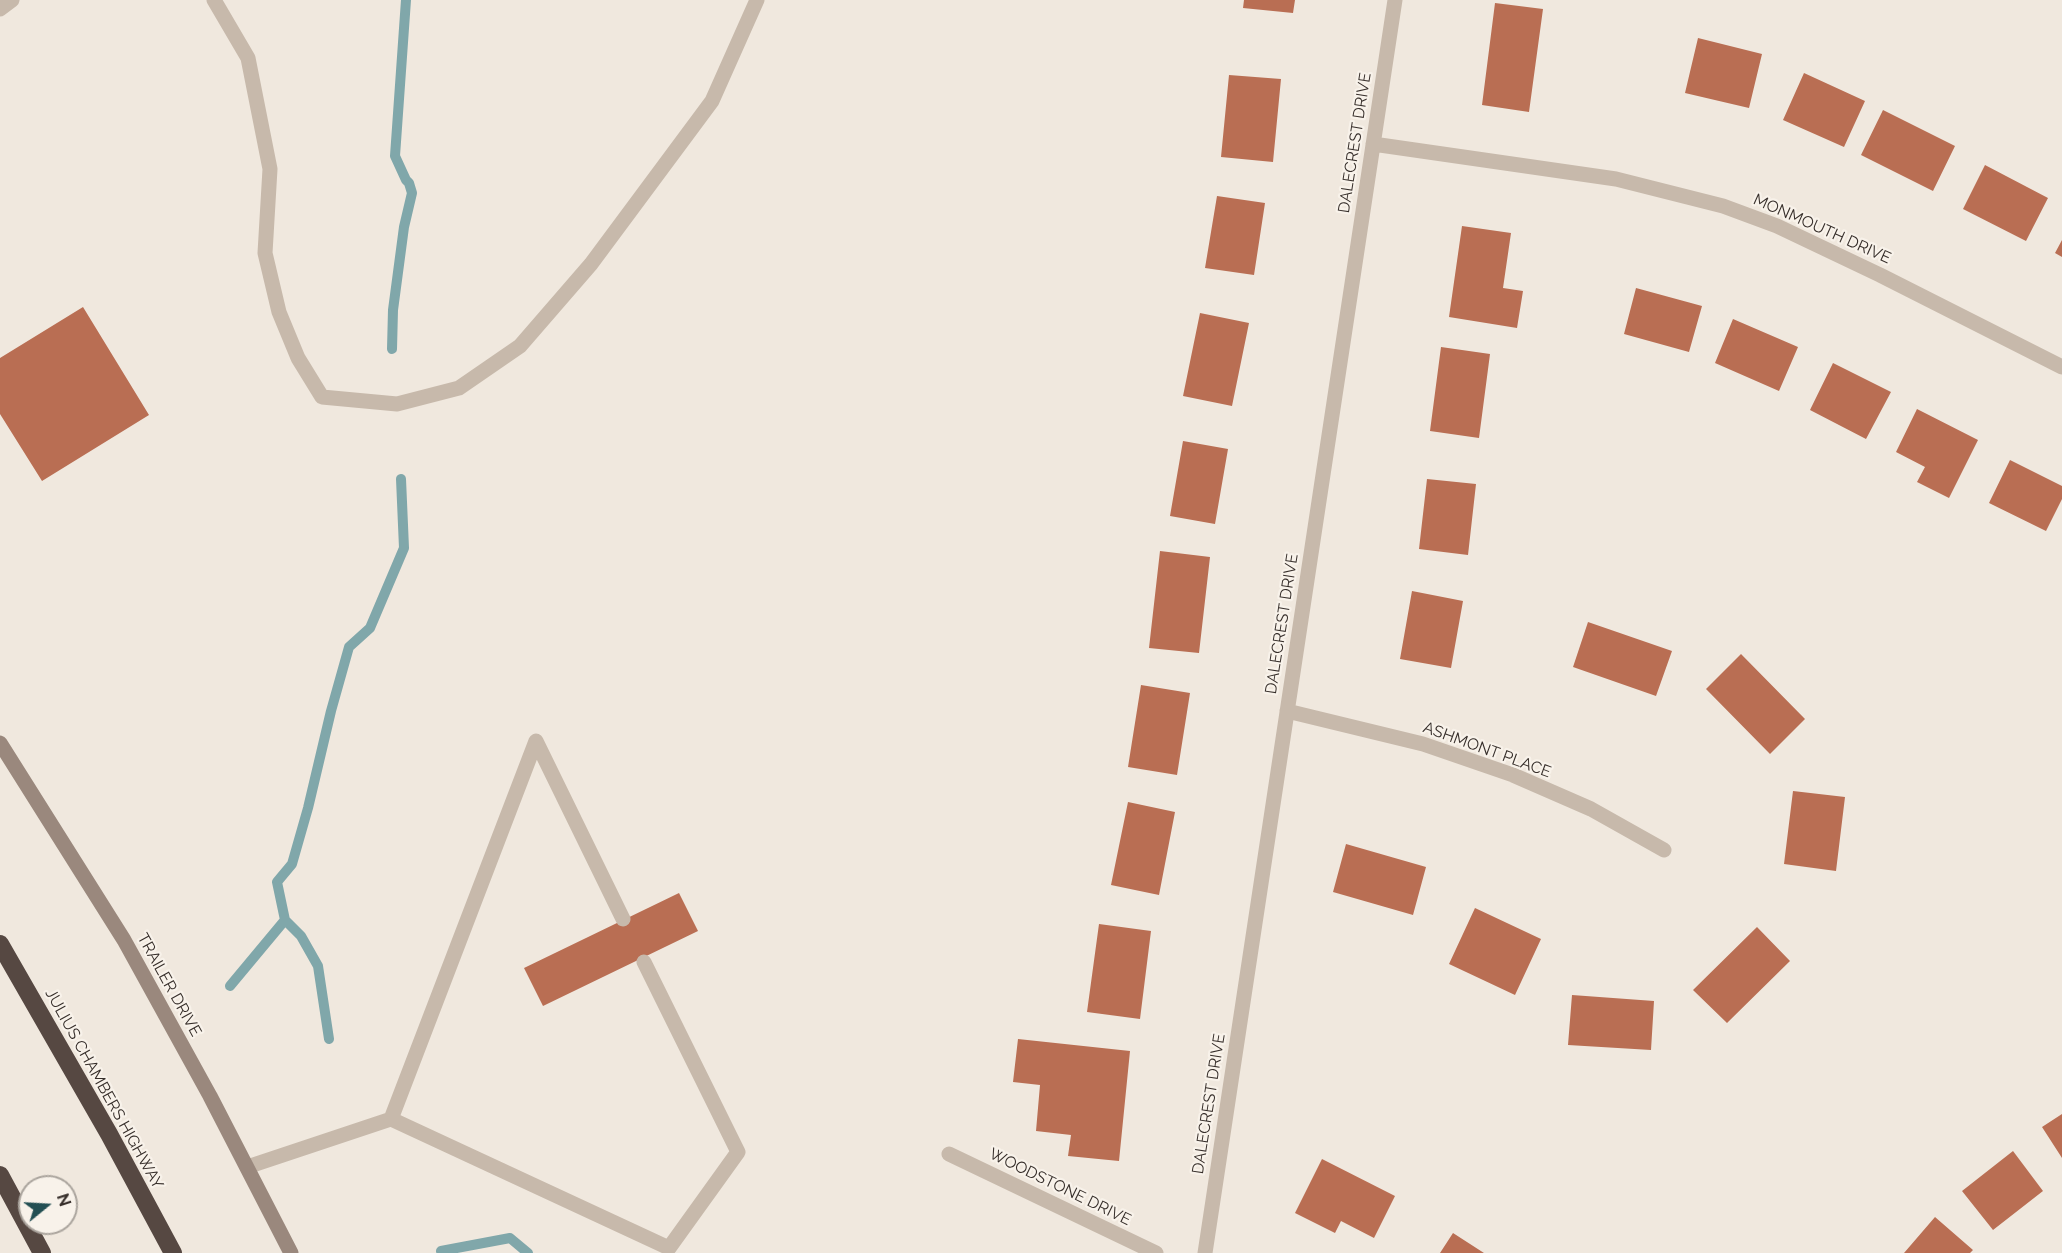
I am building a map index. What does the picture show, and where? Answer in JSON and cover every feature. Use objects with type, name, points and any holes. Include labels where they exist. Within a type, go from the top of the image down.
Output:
[{"type":"highway","name":"JULIUS CHAMBERS HIGHWAY","points":[[0,944],[109,1134],[173,1253]]},
{"type":"highway","points":[[0,1175],[42,1253]]},
{"type":"street","points":[[0,9],[12,0]]},
{"type":"street","points":[[214,0],[248,58],[270,169],[265,253],[279,312],[298,358],[322,397],[397,404],[459,388],[520,346],[591,264],[712,101],[758,0]]},
{"type":"street","name":"DALECREST DRIVE","points":[[1204,1253],[1395,0]]},
{"type":"street","name":"MONMOUTH DRIVE","points":[[1373,144],[1616,179],[1723,206],[1778,226],[1880,274],[2062,367]]},
{"type":"street","name":"ASHMONT PLACE","points":[[1287,711],[1423,744],[1513,775],[1591,809],[1664,850]]},
{"type":"street","points":[[391,1119],[536,741],[623,919]]},
{"type":"street","name":"TRAILER DRIVE","points":[[0,743],[124,940],[210,1095],[291,1253]]},
{"type":"street","points":[[247,1167],[391,1119],[669,1248],[738,1152],[644,962]]},
{"type":"street","name":"WOODSTONE DRIVE","points":[[949,1154],[1156,1253]]},
{"type":"building","points":[[1244,0],[1295,0],[1293,13],[1243,8]]},
{"type":"building","points":[[1495,3],[1543,9],[1529,112],[1482,105]]},
{"type":"building","points":[[1698,38],[1762,54],[1749,108],[1685,93]]},
{"type":"building","points":[[1804,73],[1865,101],[1844,147],[1783,120]]},
{"type":"building","points":[[1229,75],[1281,79],[1273,162],[1221,157]]},
{"type":"building","points":[[1883,110],[1955,146],[1933,191],[1861,155]]},
{"type":"building","points":[[1985,165],[2048,198],[2026,241],[1963,209]]},
{"type":"building","points":[[1217,196],[1265,203],[1254,275],[1205,268]]},
{"type":"building","points":[[1462,226],[1511,233],[1503,288],[1523,291],[1517,328],[1449,317]]},
{"type":"building","points":[[2062,240],[2062,257],[2055,253]]},
{"type":"building","points":[[1636,288],[1702,306],[1689,352],[1624,334]]},
{"type":"building","points":[[83,307],[149,415],[42,481],[0,414],[0,358]]},
{"type":"building","points":[[1200,313],[1249,323],[1232,406],[1183,396]]},
{"type":"building","points":[[1733,319],[1798,347],[1779,391],[1715,363]]},
{"type":"building","points":[[1441,347],[1490,354],[1479,438],[1430,431]]},
{"type":"building","points":[[1833,363],[1891,392],[1866,439],[1810,410]]},
{"type":"building","points":[[1917,409],[1978,440],[1949,498],[1917,482],[1925,467],[1896,452]]},
{"type":"building","points":[[1183,441],[1228,449],[1215,524],[1170,516]]},
{"type":"building","points":[[2010,460],[2062,486],[2062,499],[2046,531],[1989,503]]},
{"type":"building","points":[[1427,479],[1476,484],[1468,555],[1419,549]]},
{"type":"building","points":[[1160,551],[1210,557],[1199,653],[1149,648]]},
{"type":"building","points":[[1412,591],[1463,601],[1451,668],[1400,659]]},
{"type":"building","points":[[1588,622],[1672,651],[1656,696],[1573,667]]},
{"type":"building","points":[[1741,654],[1805,719],[1770,754],[1706,689]]},
{"type":"building","points":[[1141,685],[1190,693],[1177,775],[1128,767]]},
{"type":"building","points":[[1793,791],[1845,797],[1836,871],[1784,864]]},
{"type":"building","points":[[1128,802],[1175,812],[1159,895],[1111,885]]},
{"type":"building","points":[[1346,844],[1426,867],[1413,915],[1333,892]]},
{"type":"building","points":[[679,893],[698,931],[543,1006],[524,968]]},
{"type":"building","points":[[1475,908],[1541,939],[1515,995],[1449,964]]},
{"type":"building","points":[[1099,924],[1151,931],[1140,1019],[1087,1012]]},
{"type":"building","points":[[1757,927],[1790,961],[1727,1023],[1693,990]]},
{"type":"building","points":[[1572,995],[1654,1001],[1651,1050],[1568,1045]]},
{"type":"building","points":[[1018,1039],[1130,1051],[1119,1161],[1068,1156],[1071,1135],[1036,1131],[1040,1085],[1013,1082]]},
{"type":"building","points":[[2062,1114],[2062,1158],[2042,1127]]},
{"type":"building","points":[[2013,1151],[2043,1191],[1993,1230],[1962,1191]]},
{"type":"building","points":[[1322,1159],[1395,1196],[1374,1238],[1341,1221],[1335,1233],[1295,1213]]},
{"type":"building","points":[[1935,1217],[1973,1250],[1970,1253],[1904,1253]]},
{"type":"building","points":[[1453,1233],[1484,1253],[1440,1253]]},
{"type":"waterway","points":[[392,349],[393,310],[404,227],[412,193],[395,156],[406,0]]},
{"type":"waterway","points":[[329,1039],[318,966],[301,936],[285,920],[277,882],[292,864],[349,647],[370,628],[404,548],[401,479]]},
{"type":"waterway","points":[[230,986],[285,920]]},
{"type":"waterway","points":[[441,1251],[510,1238],[528,1253]]}]
